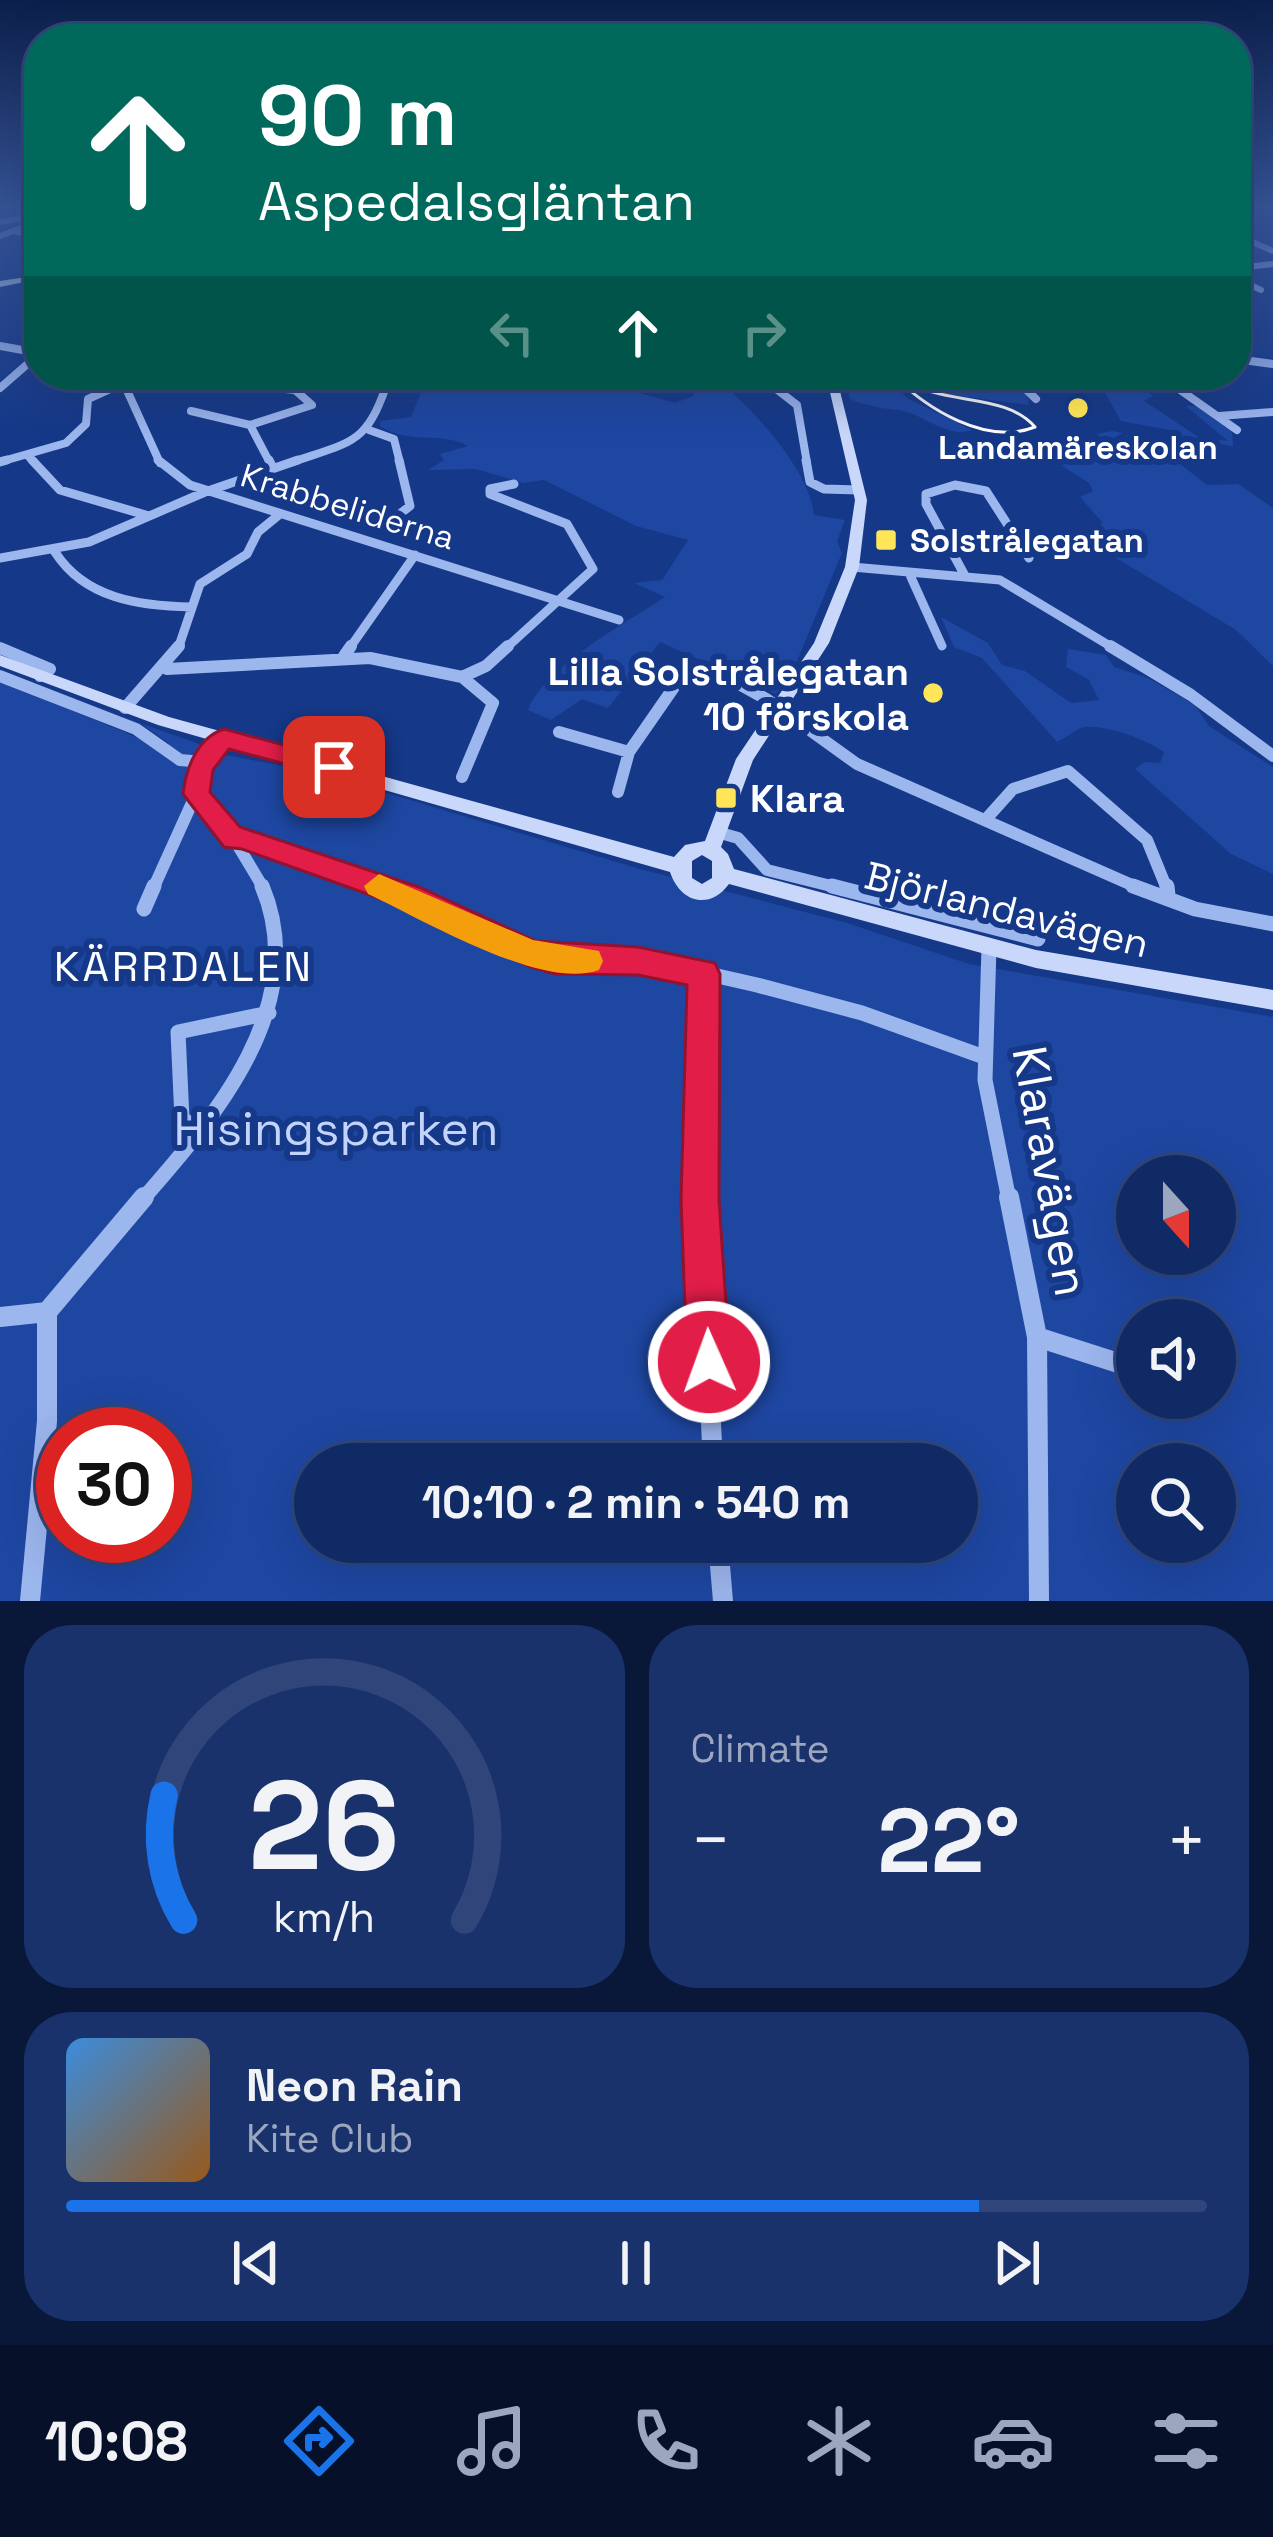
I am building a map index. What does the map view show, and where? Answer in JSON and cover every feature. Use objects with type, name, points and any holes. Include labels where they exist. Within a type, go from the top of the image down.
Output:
[{"type":"street","points":[[1251,284],[1261,290]]},
{"type":"street","points":[[0,388],[24,367]]},
{"type":"street","points":[[0,462],[78,435],[86,424],[88,399],[103,390]]},
{"type":"street","name":"Krabbeliderna","points":[[125,390],[159,462],[205,492],[619,620]]},
{"type":"street","points":[[191,411],[250,425],[312,405],[296,390]]},
{"type":"street","points":[[369,430],[384,390]]},
{"type":"street","points":[[778,390],[797,405],[810,482],[824,489],[859,490]]},
{"type":"street","points":[[726,875],[713,842],[745,759],[821,644],[860,536],[859,490],[835,390]]},
{"type":"street","points":[[1027,390],[1036,399]]},
{"type":"street","points":[[1181,390],[1237,430]]},
{"type":"street","points":[[1218,416],[1273,412]]},
{"type":"street","points":[[250,425],[273,468]]},
{"type":"street","points":[[0,558],[55,552],[369,430],[394,439],[410,506],[387,524]]},
{"type":"street","points":[[28,456],[61,490],[148,516]]},
{"type":"street","points":[[462,677],[486,666],[593,568],[567,524],[490,494],[490,489],[514,484]]},
{"type":"street","points":[[964,574],[926,504],[926,494],[938,487],[964,485],[989,493],[1029,558]]},
{"type":"street","points":[[125,708],[167,669],[183,641],[204,579],[247,554],[258,532],[280,514]]},
{"type":"street","points":[[55,552],[68,573],[90,586],[160,606],[192,607]]},
{"type":"street","points":[[344,656],[415,555]]},
{"type":"street","points":[[852,566],[1000,580],[1054,608],[1205,705],[1273,756]]},
{"type":"street","points":[[910,575],[942,646]]},
{"type":"street","name":"Björlandavägen","points":[[0,648],[50,669],[40,676]]},
{"type":"street","points":[[167,669],[344,656],[462,677],[497,704],[462,777]]},
{"type":"street","name":"Björlandavägen","points":[[0,660],[125,708],[678,866],[681,879],[698,889],[714,888],[726,875],[1108,974],[1273,1000]]},
{"type":"street","points":[[618,793],[629,752],[681,677],[698,669],[736,681],[848,759],[1126,884],[1168,895],[1196,909],[1273,924]]},
{"type":"street","points":[[0,676],[136,729],[180,760],[203,763]]},
{"type":"street","points":[[559,732],[629,752]]},
{"type":"street","points":[[144,909],[164,873],[186,807],[196,794],[203,763],[224,738]]},
{"type":"street","points":[[987,818],[1013,789],[1068,771],[1152,846],[1165,870],[1168,895]]},
{"type":"street","points":[[30,1601],[47,1420],[47,1312],[236,1081],[269,1012],[277,969],[273,916],[234,839],[196,794]]},
{"type":"street","points":[[234,839],[243,837],[408,896],[555,960],[638,961],[704,974],[862,1013],[984,1057]]},
{"type":"street","points":[[678,866],[687,854],[713,842],[738,838],[767,870],[1038,939]]},
{"type":"street","name":"Klaravägen","points":[[989,946],[984,1057],[992,1131],[1037,1336],[1039,1601]]},
{"type":"street","points":[[704,974],[700,1200],[712,1443]]},
{"type":"street","points":[[198,1128],[182,1119],[178,1102],[178,1033],[269,1012]]},
{"type":"street","points":[[0,1317],[47,1312]]},
{"type":"street","name":"Klaravägen","points":[[1037,1336],[1116,1362]]},
{"type":"street","points":[[720,1563],[723,1601]]},
{"type":"green space","points":[[422,390],[639,390],[675,403],[696,390],[729,390],[789,458],[810,496],[814,515],[845,520],[837,541],[842,553],[797,661],[776,694],[660,642],[608,708],[582,699],[551,720],[528,710],[551,677],[569,662],[665,597],[634,583],[662,580],[688,540],[636,526],[544,480],[524,483],[476,469],[428,470],[444,460],[440,454],[468,446],[401,435],[380,426],[380,421],[411,417]]},
{"type":"green space","points":[[848,390],[899,390],[972,430],[953,431],[907,412],[850,399]]},
{"type":"green space","points":[[1021,390],[1029,405],[921,391]]},
{"type":"green space","points":[[1103,390],[1145,390],[1153,396],[1144,401],[1206,442],[1228,441],[1186,406],[1198,406],[1232,430],[1233,446],[1207,442],[1213,449],[1181,434],[1203,447],[1198,449],[1170,430],[1121,421]]},
{"type":"green space","points":[[1139,432],[1207,485],[1238,484],[1273,508],[1273,666],[1236,630],[1106,552],[1106,543],[1116,539],[1098,529],[1102,522],[1080,497],[1093,491],[1089,483],[1037,450],[1046,444],[1104,442],[1097,434],[1123,433],[1107,442]]},
{"type":"green space","points":[[941,617],[988,643],[1002,665],[1025,671],[1071,703],[1099,700],[1089,680],[1066,667],[1068,649],[1106,655],[1114,667],[1148,678],[1195,705],[1209,726],[1273,767],[1273,874],[1231,854],[1135,769],[1145,762],[1160,763],[1164,752],[1104,728],[1081,728],[1057,742],[982,658],[954,647]]},
{"type":"green space","name":"Hisingsparken","points":[[0,681],[141,739],[170,744],[143,725],[94,707],[202,745],[199,750],[320,773],[640,869],[847,923],[969,964],[1273,1017],[1273,1601],[0,1601]]},
{"type":"tram line","points":[[911,390],[940,411],[978,428],[1016,432],[1035,427],[1006,408],[926,390]]},
{"type":"slow traffic","points":[[379,886],[531,953],[588,961]]},
{"type":"place","name":"Landamäreskolan","points":[[1078,408]]},
{"type":"place","name":"Solstrålegatan","points":[[886,540]]},
{"type":"place","name":"Lilla Solstrålegatan 10 förskola","points":[[933,693]]},
{"type":"place","name":"Klara","points":[[726,798]]},
{"type":"district","name":"KÄRRDALEN","points":[[184,966]]},
{"type":"route","points":[[334,767],[224,738],[200,767],[196,794],[234,839],[243,837],[408,896],[531,953],[555,960],[638,961],[704,974],[700,1200],[709,1362]]}]
